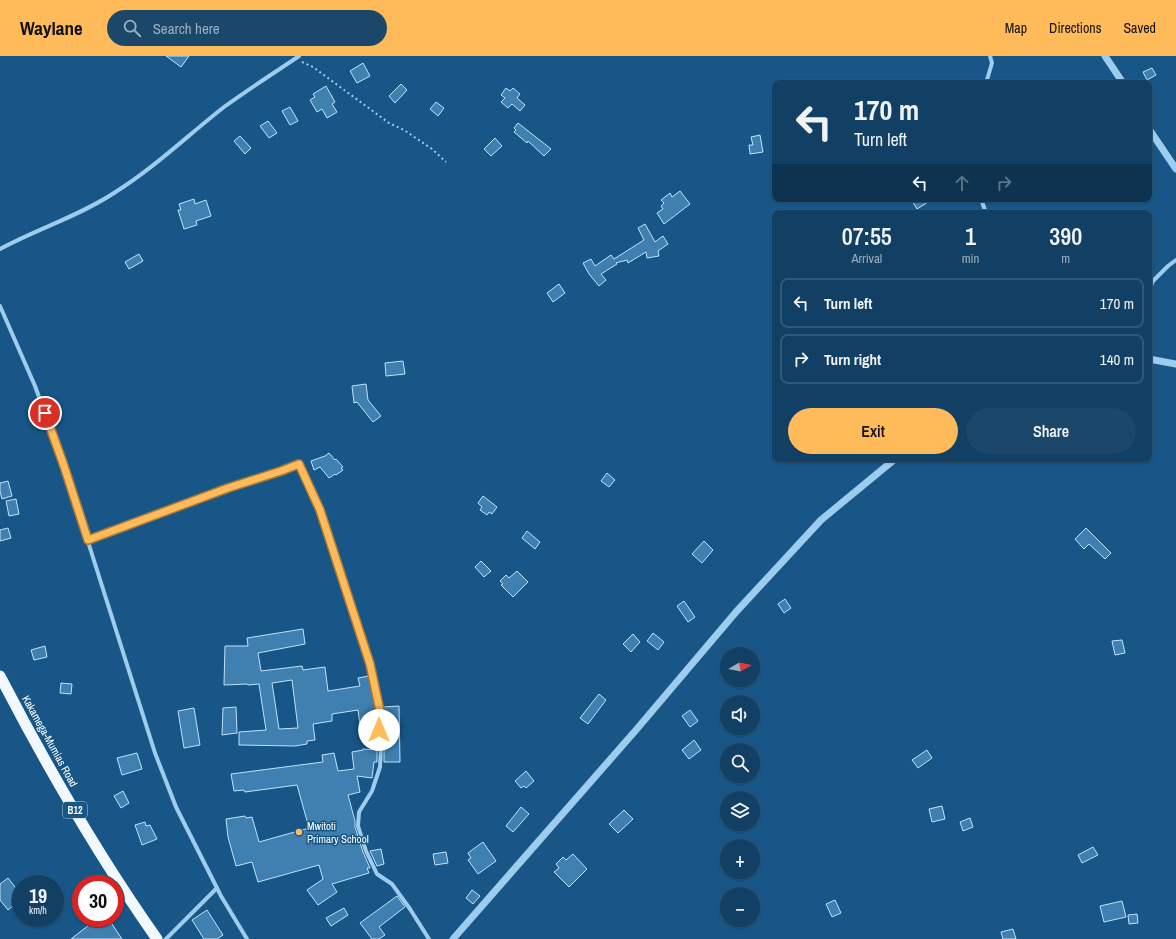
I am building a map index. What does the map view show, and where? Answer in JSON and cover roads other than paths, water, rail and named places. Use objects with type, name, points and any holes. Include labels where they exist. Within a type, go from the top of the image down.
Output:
[{"type":"highway","name":"Kakamega-Mumias Road","points":[[0,676],[28,731],[101,855],[157,939]]},
{"type":"street","points":[[987,80],[992,63],[990,56]]},
{"type":"street","points":[[1105,56],[1121,80]]},
{"type":"street","points":[[0,249],[37,230],[84,210],[113,194],[147,171],[224,108],[298,57]]},
{"type":"street","points":[[1152,133],[1176,169]]},
{"type":"street","points":[[1152,283],[1168,266],[1176,260]]},
{"type":"street","points":[[0,306],[35,386],[64,466],[155,753],[176,807],[217,888],[247,939]]},
{"type":"street","points":[[1152,360],[1176,364]]},
{"type":"street","points":[[452,939],[632,735],[736,612],[815,526],[841,502],[890,462]]},
{"type":"street","points":[[88,540],[228,488],[299,464],[320,510],[370,664],[380,711],[380,767],[372,791],[359,812],[358,826],[366,851],[377,874],[392,884],[410,908],[429,939]]},
{"type":"street","points":[[166,939],[217,888]]},
{"type":"place","name":"Mwitoti Primary School","points":[[299,832]]}]
